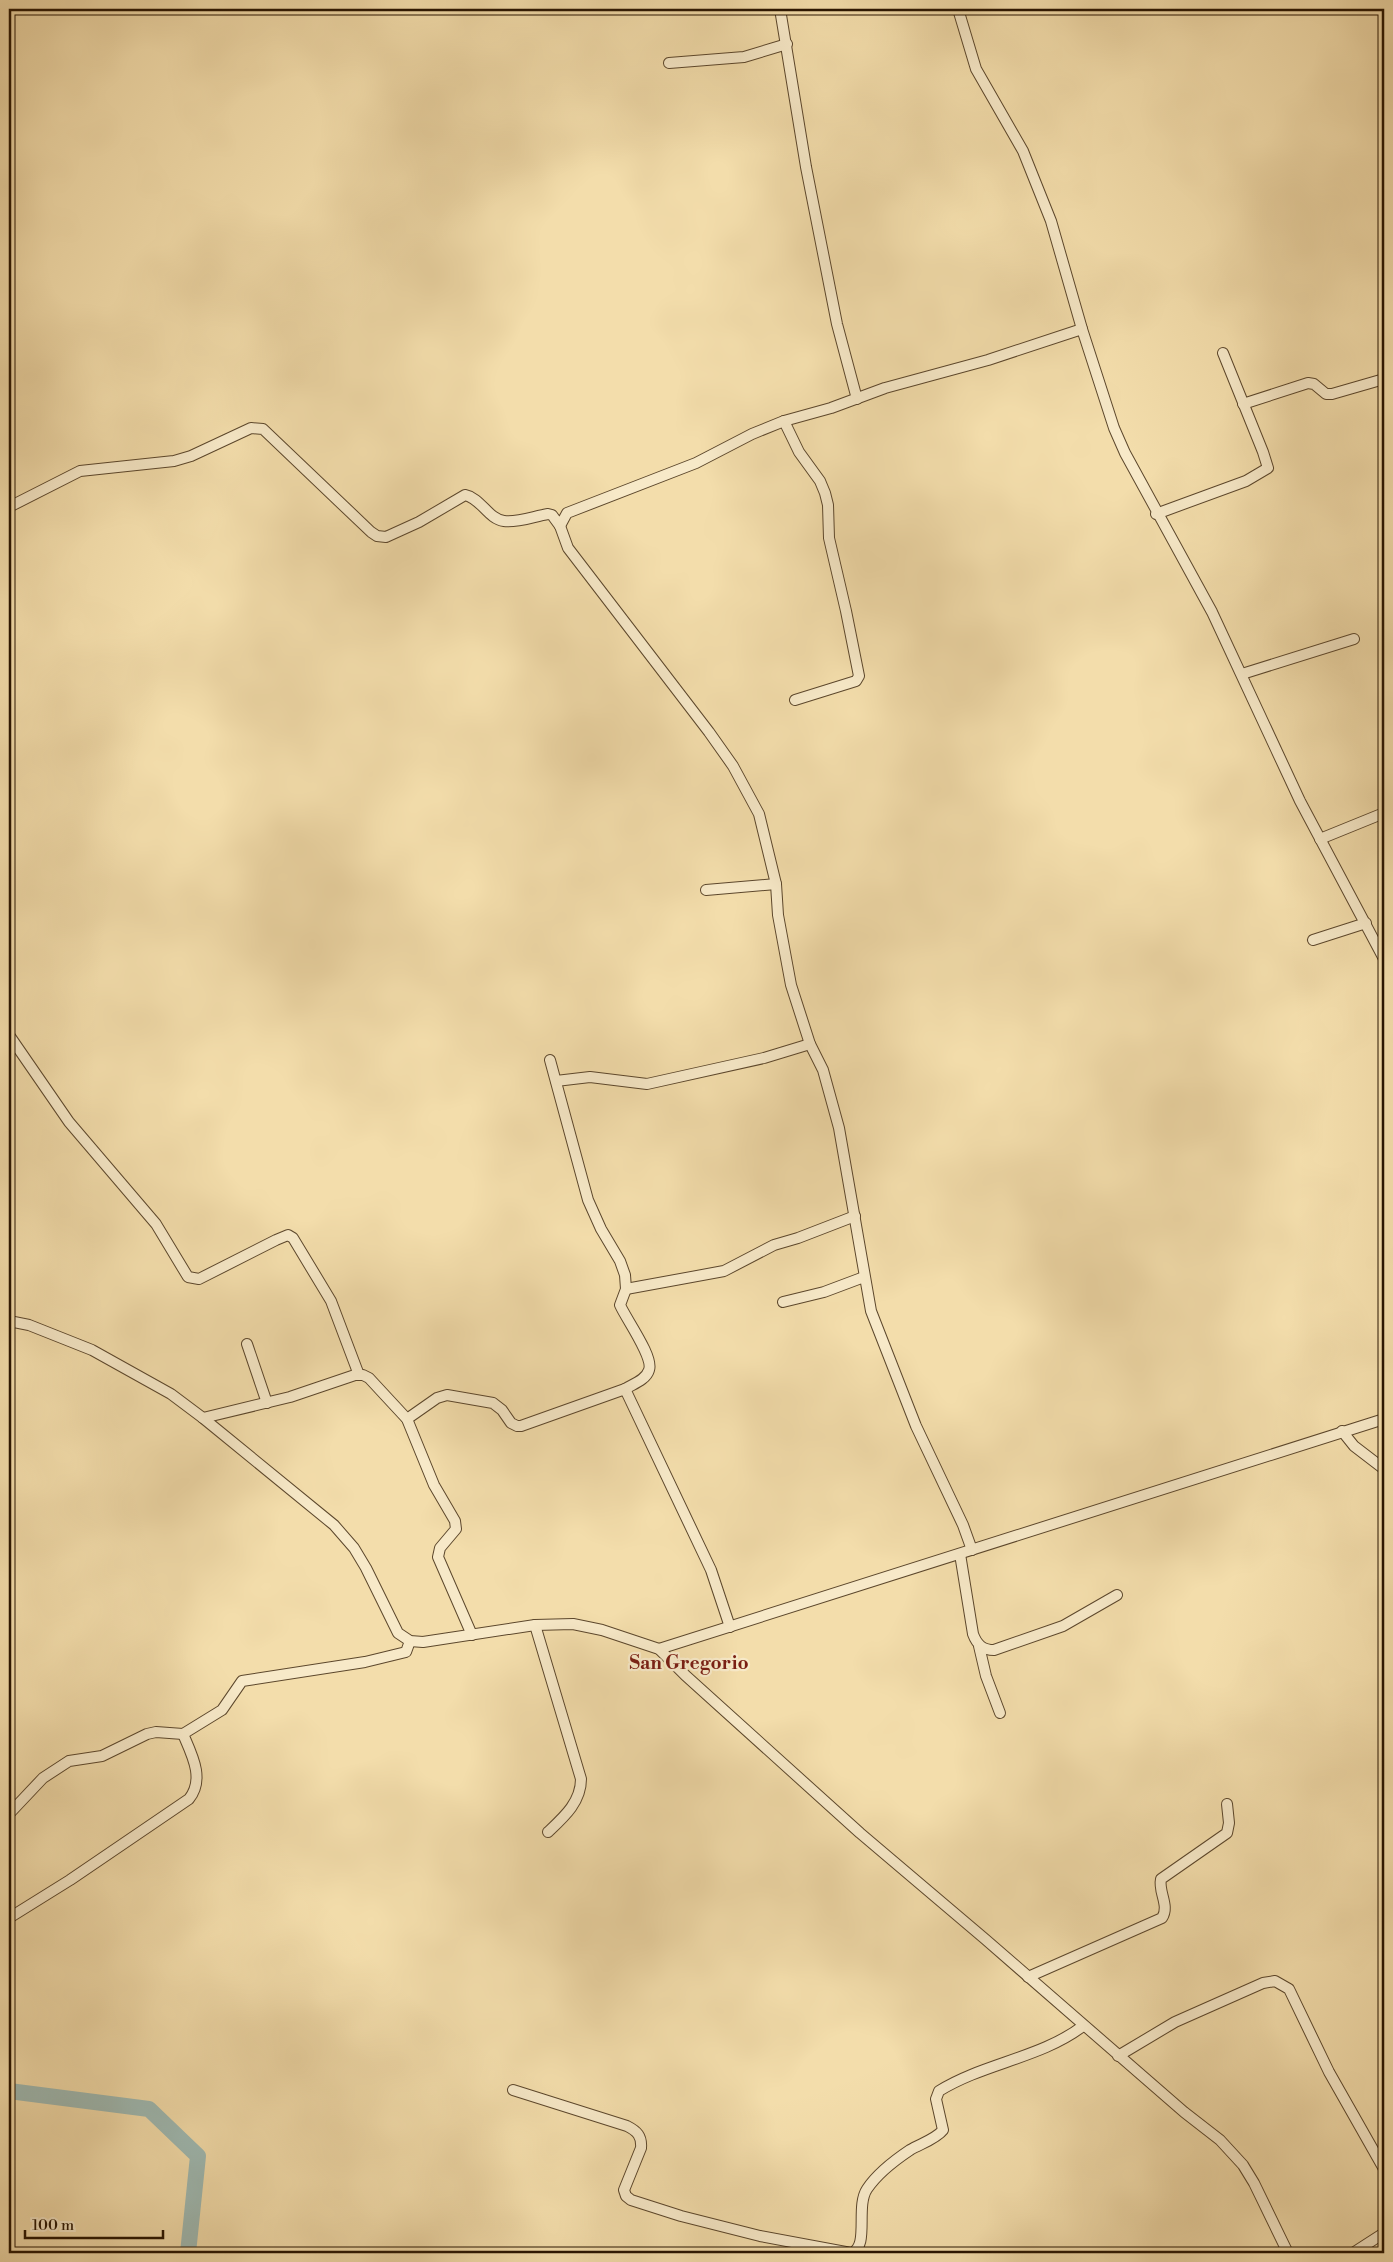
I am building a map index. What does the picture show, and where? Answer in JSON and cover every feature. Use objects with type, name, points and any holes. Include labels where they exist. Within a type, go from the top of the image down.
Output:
[{"type":"street","points":[[780,9],[806,166],[834,305],[857,399]]},
{"type":"street","points":[[958,9],[976,69],[1023,151],[1051,221],[1082,329],[1124,453],[1156,514],[1212,612],[1283,766],[1384,958]]},
{"type":"street","points":[[669,63],[744,57],[787,44]]},
{"type":"street","points":[[560,526],[567,514],[696,463],[752,434],[784,421],[806,416],[925,375],[988,360],[1082,329]]},
{"type":"street","points":[[1156,514],[1246,481],[1268,468],[1223,353]]},
{"type":"street","points":[[1243,404],[1308,383],[1314,384],[1326,394],[1332,394],[1384,379]]},
{"type":"street","points":[[784,421],[799,452],[820,481],[825,493],[828,505],[829,538],[859,676],[856,680],[795,700]]},
{"type":"street","points":[[9,507],[80,471],[174,461],[191,456],[251,428],[258,428],[263,429],[371,532],[381,538],[419,522],[464,495],[477,501],[497,519],[505,521],[548,514],[552,516],[560,526],[568,548],[733,766],[759,814],[776,884],[778,915],[791,985],[810,1044],[823,1070],[834,1107],[855,1216],[864,1277],[872,1311],[927,1452],[956,1511],[972,1550]]},
{"type":"street","points":[[1242,674],[1354,639]]},
{"type":"street","points":[[1320,839],[1384,813]]},
{"type":"street","points":[[706,890],[776,884]]},
{"type":"street","points":[[1313,940],[1366,922]]},
{"type":"street","points":[[9,1036],[69,1122],[156,1224],[188,1277],[199,1279],[276,1240],[288,1235],[294,1238],[334,1308],[359,1375]]},
{"type":"street","points":[[556,1081],[590,1077],[647,1084],[764,1058],[810,1044]]},
{"type":"street","points":[[406,1419],[437,1398],[447,1395],[493,1402],[502,1410],[511,1423],[521,1426],[625,1389],[645,1376],[650,1366],[647,1354],[620,1305],[626,1289],[625,1275],[620,1261],[601,1229],[588,1200],[570,1140],[550,1060]]},
{"type":"street","points":[[626,1289],[724,1270],[774,1245],[855,1216]]},
{"type":"street","points":[[783,1302],[824,1292],[864,1277]]},
{"type":"street","points":[[9,1321],[29,1325],[92,1350],[171,1394],[203,1418],[334,1525],[354,1548],[366,1568],[398,1633],[410,1641],[423,1642],[560,1623],[586,1626],[659,1649],[842,1818],[1234,2154],[1254,2183],[1288,2253]]},
{"type":"street","points":[[247,1344],[267,1403]]},
{"type":"street","points":[[203,1418],[267,1403],[359,1375],[369,1378],[406,1419],[434,1485],[455,1521],[456,1529],[440,1548],[438,1557],[472,1635]]},
{"type":"street","points":[[625,1389],[711,1570],[730,1627]]},
{"type":"street","points":[[659,1649],[1384,1419]]},
{"type":"street","points":[[1342,1431],[1354,1446],[1384,1469]]},
{"type":"street","points":[[960,1554],[973,1634],[979,1646],[986,1676],[1000,1713]]},
{"type":"street","points":[[979,1646],[994,1650],[1063,1626],[1117,1595]]},
{"type":"street","points":[[535,1625],[581,1779],[580,1793],[576,1800],[548,1832]]},
{"type":"street","points":[[9,1814],[44,1778],[69,1761],[102,1756],[147,1734],[184,1734],[222,1710],[242,1681],[365,1662],[397,1655],[408,1650],[410,1641]]},
{"type":"street","points":[[9,1918],[70,1880],[189,1800],[197,1786],[197,1776],[184,1734]]},
{"type":"street","points":[[1028,1977],[1162,1918],[1165,1910],[1160,1886],[1161,1879],[1223,1837],[1229,1828],[1227,1804]]},
{"type":"street","points":[[1118,2056],[1175,2022],[1270,1981],[1281,1982],[1292,1994],[1329,2072],[1384,2169]]},
{"type":"street","points":[[513,2090],[627,2126],[637,2132],[641,2148],[624,2190],[626,2196],[631,2200],[681,2216],[760,2236],[851,2253],[856,2251],[860,2245],[860,2206],[867,2189],[900,2158],[943,2130],[936,2099],[939,2091],[1013,2058],[1054,2045],[1083,2026]]},
{"type":"street","points":[[1353,2253],[1384,2233]]},
{"type":"waterway","points":[[9,2091],[149,2109],[198,2156],[188,2253]]},
{"type":"district","name":"San Gregorio","points":[[689,1663]]}]
